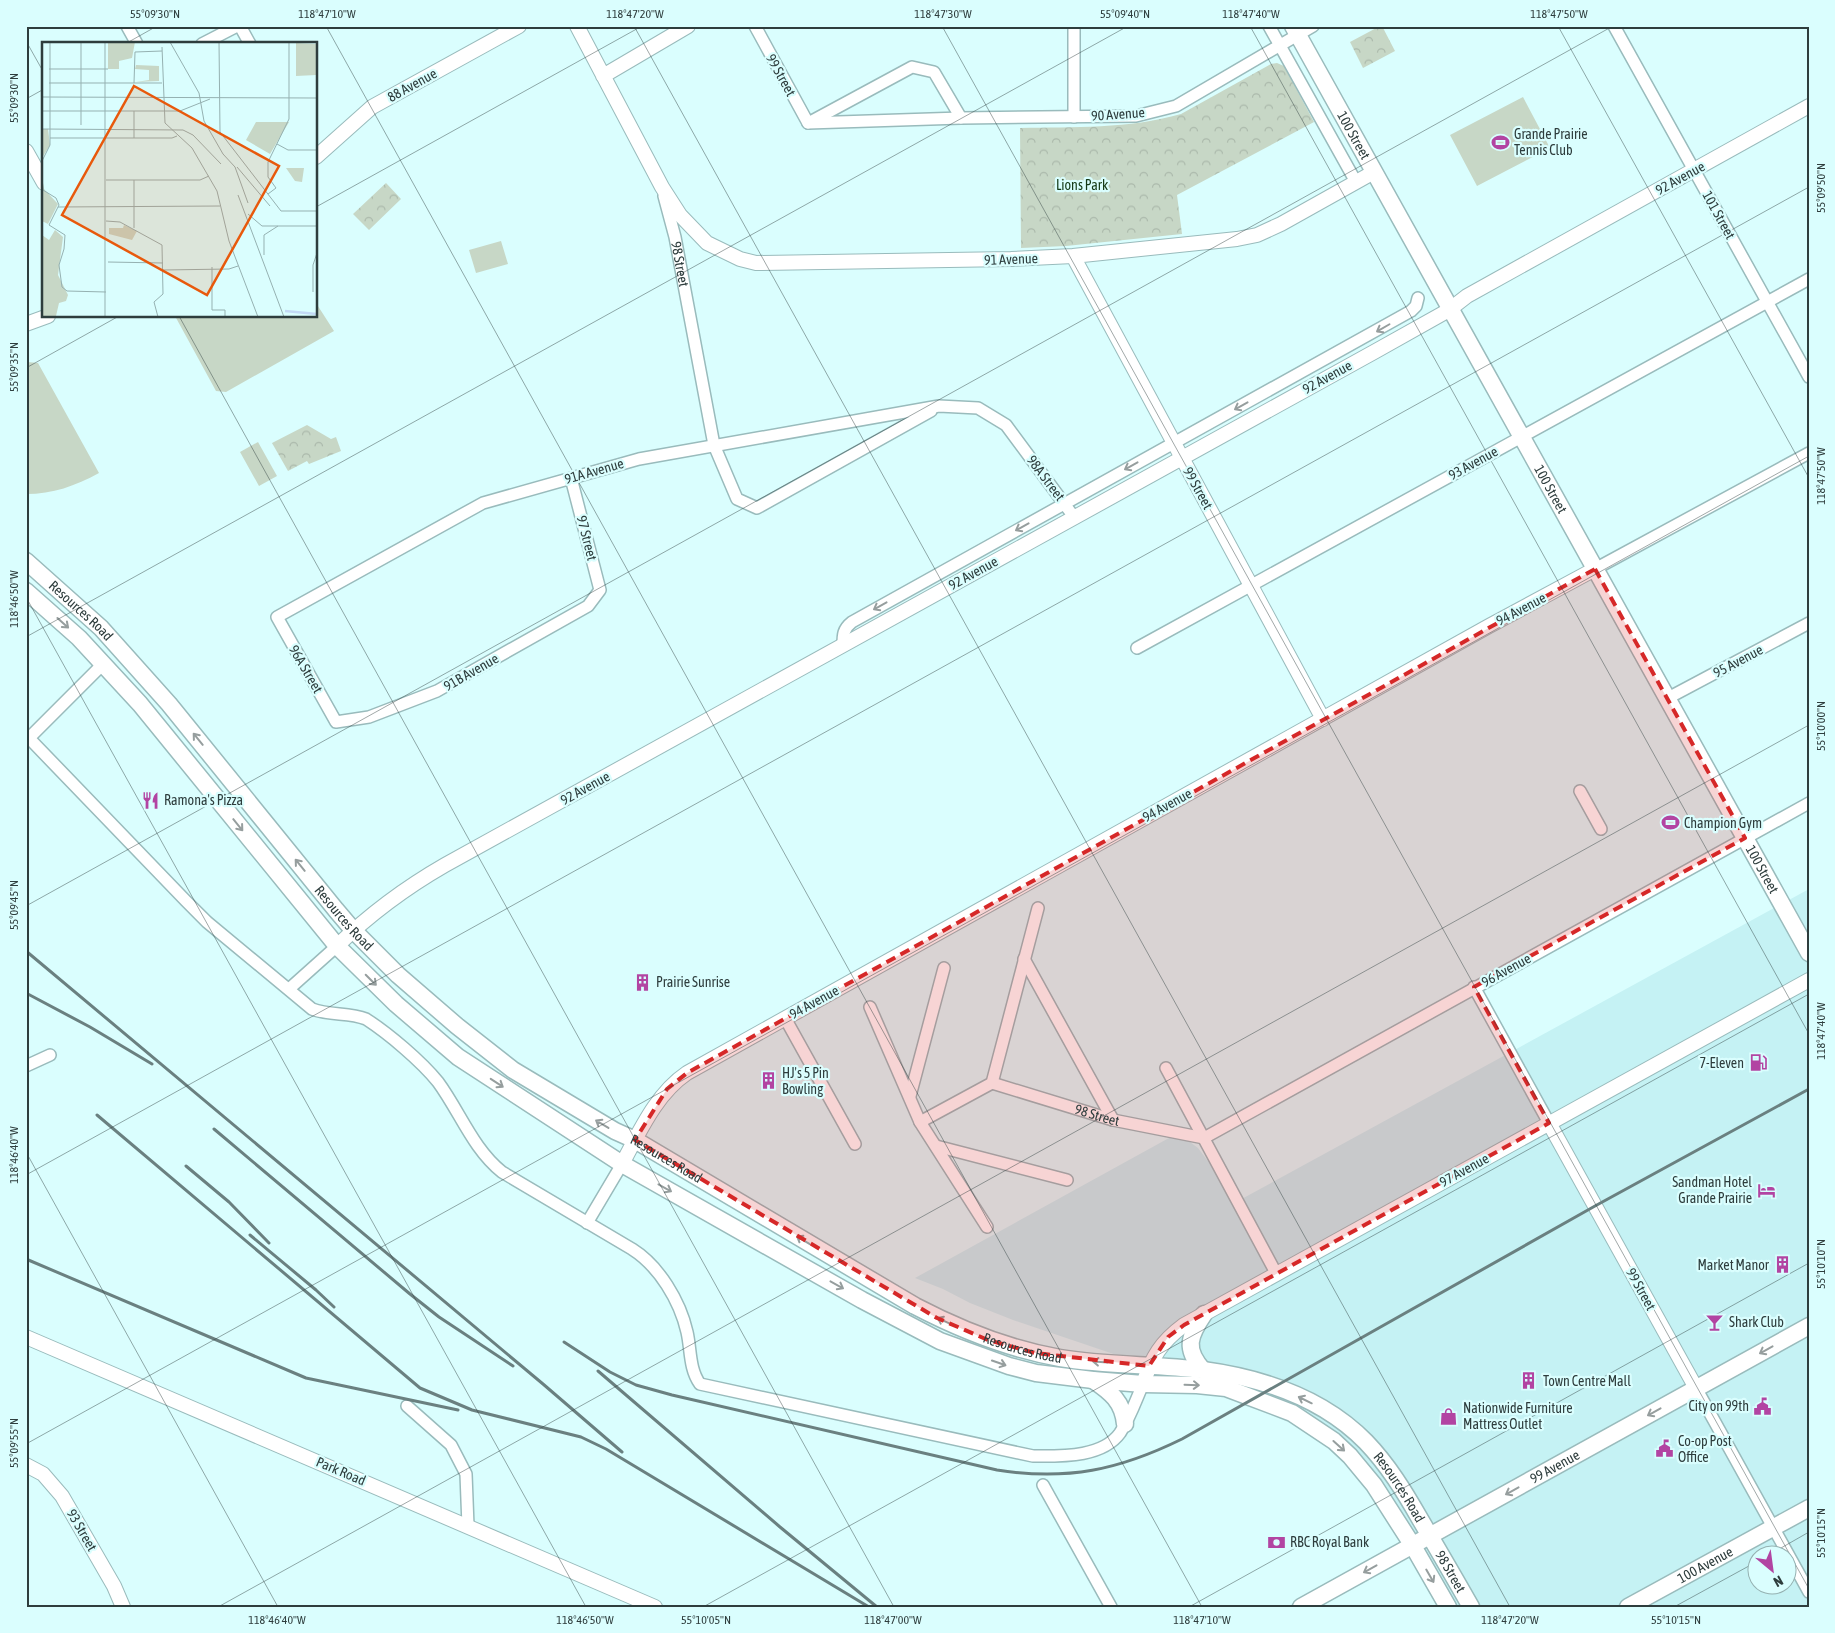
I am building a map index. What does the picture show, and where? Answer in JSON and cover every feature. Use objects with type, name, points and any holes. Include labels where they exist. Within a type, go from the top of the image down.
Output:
[{"type":"main road","name":"100 Street","points":[[1295,30],[1449,310],[1596,569],[1809,953]]},
{"type":"main road","name":"Resources Road","points":[[26,561],[101,628],[170,704],[353,930],[398,975],[456,1026],[514,1070],[615,1132],[635,1140],[915,1306],[962,1329],[996,1342],[1035,1353],[1078,1360],[1203,1370],[1234,1376],[1277,1387],[1312,1403],[1336,1418],[1365,1441],[1398,1482],[1430,1536]]},
{"type":"main road","name":"Resources Road","points":[[26,591],[79,638],[140,704],[337,946],[396,1004],[458,1057],[622,1164],[862,1300],[940,1341],[1009,1366],[1054,1376],[1143,1384],[1197,1385],[1226,1388],[1292,1413],[1317,1428],[1350,1456],[1374,1485],[1413,1546]]},
{"type":"main road","points":[[1203,1370],[1194,1359],[1190,1348],[1193,1330],[1204,1314]]},
{"type":"main road","name":"99 Avenue","points":[[1301,1607],[1809,1326]]},
{"type":"main road","points":[[1093,1380],[1110,1392],[1119,1403],[1125,1424]]},
{"type":"main road","name":"100 Avenue","points":[[1628,1607],[1809,1508]]},
{"type":"main road","name":"98 Street","points":[[1430,1536],[1471,1607]]},
{"type":"main road","name":"98 Street","points":[[1413,1546],[1448,1607]]},
{"type":"street","points":[[127,26],[136,42]]},
{"type":"street","points":[[206,42],[238,26],[249,42]]},
{"type":"street","name":"88 Avenue","points":[[318,156],[372,107],[519,26]]},
{"type":"street","name":"98 Street","points":[[577,26],[662,187],[675,237],[714,445],[737,499],[757,508],[939,406]]},
{"type":"street","points":[[603,76],[688,26]]},
{"type":"street","name":"99 Street","points":[[754,26],[808,124]]},
{"type":"street","points":[[1074,26],[1074,117]]},
{"type":"street","name":"100 Street","points":[[1269,26],[1356,182]]},
{"type":"street","name":"90 Avenue","points":[[808,124],[961,118],[1136,116],[1176,106],[1279,46],[1295,30],[1313,26]]},
{"type":"street","name":"101 Street","points":[[1618,28],[1694,171],[1809,377]]},
{"type":"street","points":[[808,124],[912,67],[934,72],[961,118]]},
{"type":"street","name":"92 Avenue","points":[[337,946],[394,896],[424,877],[1449,310],[1468,296],[1809,106]]},
{"type":"street","points":[[26,152],[42,180]]},
{"type":"street","name":"91 Avenue","points":[[662,187],[680,215],[707,243],[740,259],[756,263],[1011,259],[1073,256],[1247,237],[1281,224],[1374,172]]},
{"type":"street","name":"99 Street","points":[[1073,256],[1324,719]]},
{"type":"street","name":"93 Avenue","points":[[1137,648],[1809,278]]},
{"type":"street","name":"92 Avenue","points":[[843,645],[843,632],[852,622],[1411,312],[1416,306],[1418,298]]},
{"type":"street","points":[[26,324],[42,318]]},
{"type":"street","name":"91A Avenue","points":[[277,617],[483,504],[638,458],[939,406],[978,408],[1006,425],[1017,440]]},
{"type":"street","name":"98A Street","points":[[1017,440],[1074,517]]},
{"type":"street","name":"94 Avenue","points":[[587,1223],[661,1096],[674,1082],[687,1073],[1488,626],[1809,453]]},
{"type":"street","name":"97 Street","points":[[571,478],[600,590],[595,596]]},
{"type":"street","name":"91B Avenue","points":[[336,722],[369,717],[437,691],[588,606],[595,596]]},
{"type":"street","name":"96A Street","points":[[277,617],[336,722]]},
{"type":"street","name":"95 Avenue","points":[[1668,698],[1809,623]]},
{"type":"street","points":[[103,664],[27,736],[207,922],[312,1009],[321,1012],[358,1016],[372,1023],[416,1060],[437,1082],[474,1141],[491,1163],[502,1172],[648,1261],[659,1274],[683,1318],[694,1375],[700,1384],[1033,1456],[1068,1454],[1092,1450],[1114,1439],[1125,1424],[1143,1384]]},
{"type":"street","points":[[1580,791],[1601,829]]},
{"type":"street","name":"96 Avenue","points":[[1204,1138],[1474,987],[1809,804]]},
{"type":"street","points":[[920,1122],[992,1083],[1038,908]]},
{"type":"street","points":[[289,989],[337,946]]},
{"type":"street","points":[[1024,959],[1113,1120]]},
{"type":"street","points":[[910,1096],[944,968]]},
{"type":"street","name":"97 Avenue","points":[[1143,1384],[1149,1366],[1168,1337],[1184,1325],[1809,980]]},
{"type":"street","name":"99 Street","points":[[1474,987],[1809,1592]]},
{"type":"street","points":[[870,1007],[920,1122],[987,1228]]},
{"type":"street","points":[[785,1018],[855,1144]]},
{"type":"street","points":[[26,1066],[50,1054]]},
{"type":"street","points":[[1166,1068],[1276,1273]]},
{"type":"street","name":"98 Street","points":[[992,1083],[1113,1120],[1204,1138]]},
{"type":"street","points":[[936,1146],[1067,1180]]},
{"type":"street","name":"Park Road","points":[[26,1337],[655,1607]]},
{"type":"street","points":[[407,1406],[451,1446],[466,1474],[468,1526]]},
{"type":"street","name":"93 Street","points":[[26,1465],[42,1474],[62,1496],[114,1586],[124,1607]]},
{"type":"street","points":[[1043,1485],[1111,1607]]},
{"type":"highlighted area","points":[[1595,569],[1745,838],[1474,987],[1549,1123],[1184,1325],[1168,1337],[1149,1366],[1035,1353],[988,1340],[937,1318],[635,1140],[667,1089],[687,1073]]},
{"type":"shaded area","points":[[1809,889],[1809,1607],[1448,1607],[1350,1456],[1255,1398],[1276,1388],[1149,1366],[1013,1320],[915,1278],[1178,1133],[1198,1148],[1238,1201]]},
{"type":"green space","points":[[1382,26],[1395,51],[1363,68],[1350,42]]},
{"type":"green space","name":"Lions Park","points":[[1277,63],[1284,66],[1314,122],[1177,195],[1182,234],[1066,246],[1021,248],[1020,128],[1121,125],[1181,114],[1271,64]]},
{"type":"green space","name":"Grande Prairie Tennis Club","points":[[1523,97],[1550,148],[1477,186],[1450,135]]},
{"type":"green space","points":[[386,183],[401,199],[369,230],[353,214]]},
{"type":"green space","points":[[501,241],[508,264],[476,273],[469,250]]},
{"type":"green space","points":[[318,306],[334,331],[226,392],[216,391],[176,318],[318,318]]},
{"type":"green space","points":[[26,363],[38,363],[99,473],[81,482],[45,493],[26,494]]},
{"type":"green space","points":[[307,425],[331,439],[336,437],[341,451],[309,464],[307,461],[288,471],[272,443]]},
{"type":"green space","points":[[258,442],[277,476],[259,486],[240,452]]},
{"type":"railway","points":[[26,951],[622,1452]]},
{"type":"railway","points":[[26,993],[90,1027],[152,1064]]},
{"type":"railway","points":[[564,1342],[610,1372],[636,1385],[672,1395],[997,1470],[1047,1474],[1092,1470],[1136,1458],[1182,1439],[1595,1206],[1809,1089]]},
{"type":"railway","points":[[97,1115],[420,1388],[472,1410],[581,1437],[606,1449],[869,1607]]},
{"type":"railway","points":[[214,1129],[439,1317],[513,1366]]},
{"type":"railway","points":[[186,1166],[229,1202],[269,1243]]},
{"type":"railway","points":[[250,1235],[334,1307]]},
{"type":"railway","points":[[26,1259],[306,1378],[458,1410]]},
{"type":"railway","points":[[598,1371],[780,1527],[877,1607]]},
{"type":"place","name":"Grande Prairie Tennis Club","points":[[1500,142]]},
{"type":"place","name":"Ramona's Pizza","points":[[150,800]]},
{"type":"place","name":"Champion Gym","points":[[1670,823]]},
{"type":"place","name":"Prairie Sunrise","points":[[642,982]]},
{"type":"place","name":"7-Eleven","points":[[1758,1063]]},
{"type":"place","name":"HJ's 5 Pin Bowling","points":[[768,1081]]},
{"type":"place","name":"Sandman Hotel Grande Prairie","points":[[1766,1190]]},
{"type":"place","name":"Market Manor","points":[[1783,1265]]},
{"type":"place","name":"Shark Club","points":[[1715,1322]]},
{"type":"place","name":"Town Centre Mall","points":[[1529,1381]]},
{"type":"place","name":"City on 99th","points":[[1763,1406]]},
{"type":"place","name":"Nationwide Furniture Mattress Outlet","points":[[1449,1416]]},
{"type":"place","name":"Co-op Post Office","points":[[1664,1449]]},
{"type":"place","name":"RBC Royal Bank","points":[[1276,1542]]}]
